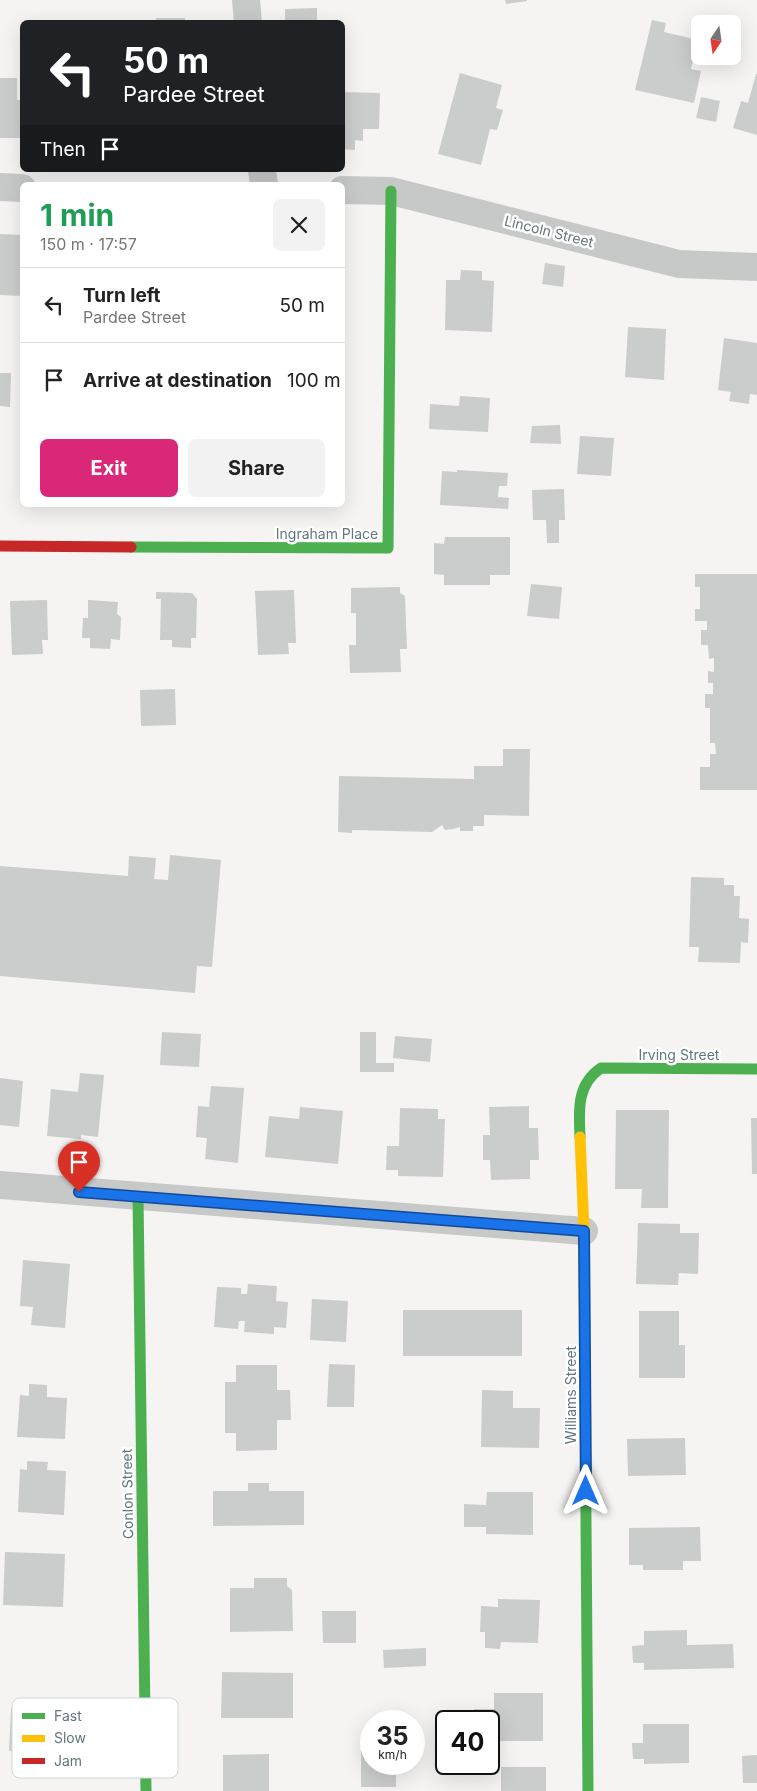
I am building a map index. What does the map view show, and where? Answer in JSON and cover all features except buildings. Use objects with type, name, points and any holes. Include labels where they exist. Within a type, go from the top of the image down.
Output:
[{"type":"street","points":[[246,0],[248,20]]},
{"type":"street","points":[[0,187],[20,188]]},
{"type":"street","name":"Lincoln Street","points":[[345,190],[391,191],[679,264],[757,267]]},
{"type":"street","name":"Ingraham Place","points":[[0,546],[388,548],[391,191]]},
{"type":"street","name":"Irving Street","points":[[602,1068],[757,1070]]},
{"type":"street","name":"Williams Street","points":[[588,1791],[584,1231],[579,1100],[580,1093],[586,1082],[592,1074],[602,1068]]},
{"type":"street","points":[[0,1185],[584,1231]]},
{"type":"street","name":"Conlon Street","points":[[138,1196],[145,1698]]},
{"type":"street","name":"Conlon Street","points":[[146,1778],[146,1791]]},
{"type":"traffic: fast","points":[[131,547],[388,548],[391,191]]},
{"type":"traffic: fast","points":[[580,1137],[579,1118],[583,1090],[587,1082],[601,1068],[757,1069]]},
{"type":"traffic: fast","points":[[138,1197],[145,1698]]},
{"type":"traffic: fast","points":[[585,1387],[588,1791]]},
{"type":"traffic: fast","points":[[146,1778],[146,1791]]},
{"type":"traffic: slow","points":[[580,1137],[584,1231],[585,1387]]},
{"type":"traffic: jam","points":[[0,546],[131,547]]},
{"type":"route","points":[[79,1192],[584,1231],[586,1491]]}]
